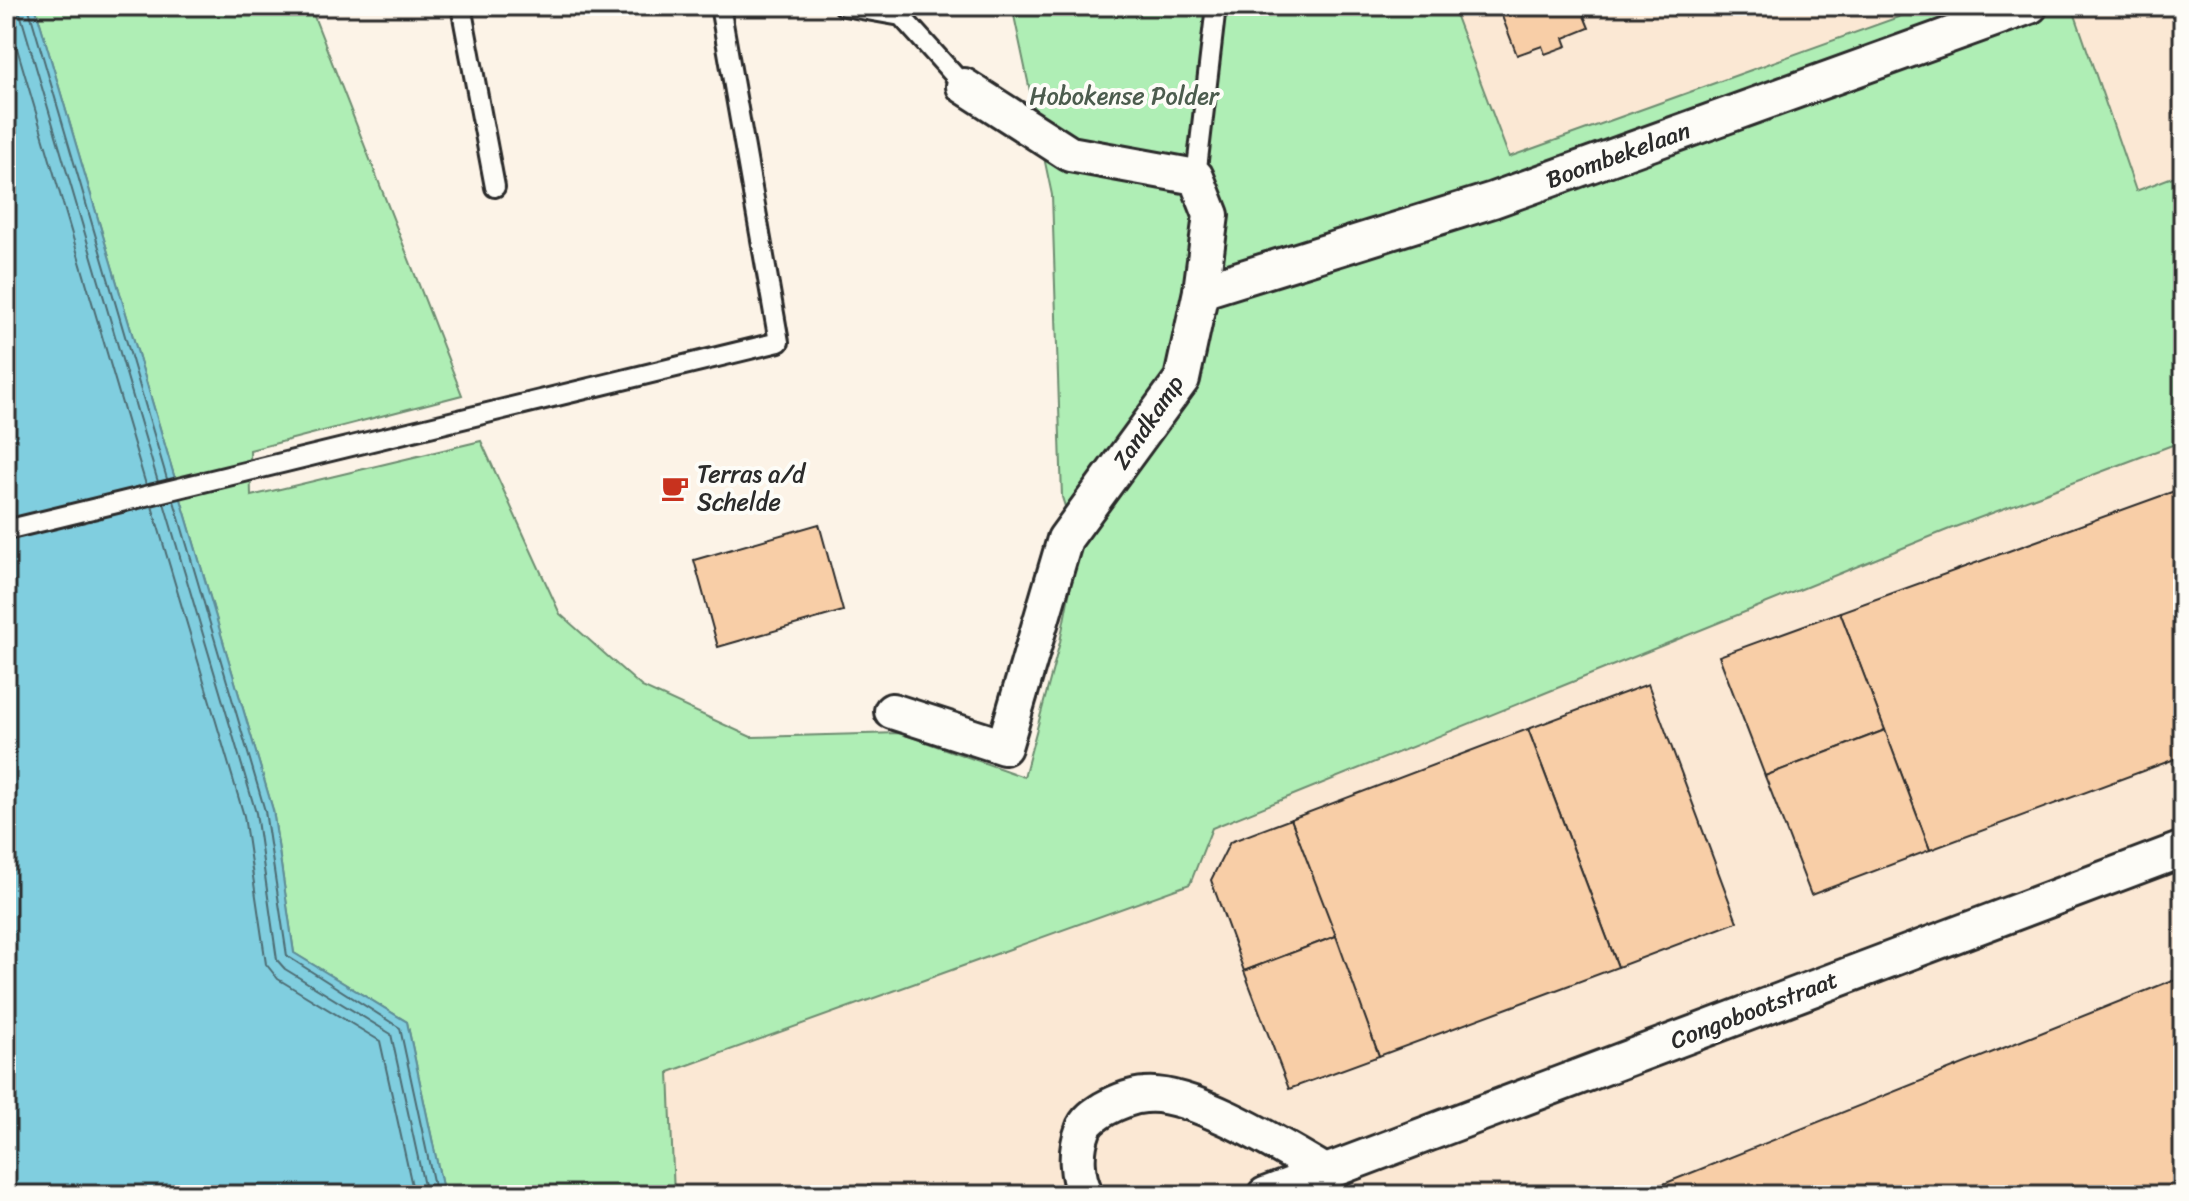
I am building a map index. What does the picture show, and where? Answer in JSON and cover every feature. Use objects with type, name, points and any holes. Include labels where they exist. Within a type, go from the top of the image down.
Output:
[{"type":"street","name":"Boombekelaan","points":[[1201,291],[1493,200],[2030,6]]},
{"type":"street","points":[[964,86],[1070,154],[1196,177]]},
{"type":"street","name":"Zandkamp","points":[[892,711],[1004,747],[1065,539],[1182,379],[1201,291],[1211,215],[1196,177]]},
{"type":"street","name":"Congobootstraat","points":[[1265,1195],[2183,849]]},
{"type":"street","points":[[1086,1195],[1078,1181],[1078,1148],[1084,1125],[1094,1115],[1117,1102],[1145,1095],[1173,1097],[1257,1132],[1325,1172]]},
{"type":"lane","points":[[461,6],[495,187]]},
{"type":"lane","points":[[6,530],[779,342],[720,6]]},
{"type":"lane","points":[[844,6],[901,16],[964,86]]},
{"type":"lane","points":[[1196,177],[1216,6]]},
{"type":"shaded area","points":[[1452,6],[1929,6],[1509,157]]},
{"type":"shaded area","points":[[2072,6],[2183,6],[2183,173],[2136,191]]},
{"type":"shaded area","points":[[2183,441],[2183,1195],[674,1195],[669,1072],[1190,884],[1212,828],[1947,530]]},
{"type":"green space","name":"Hobokense Polder","points":[[35,6],[310,6],[462,395],[250,450],[251,496],[481,441],[560,614],[642,687],[751,737],[900,733],[1024,777],[1060,642],[1078,548],[1062,497],[1052,195],[1012,6],[1452,6],[1509,157],[1929,6],[2072,6],[2136,191],[2183,173],[2183,441],[1947,530],[1212,828],[1190,884],[669,1072],[674,1195],[444,1195],[407,1022],[294,953],[273,810]]},
{"type":"water","points":[[6,6],[35,6],[273,810],[294,953],[407,1022],[444,1195],[6,1195]]},
{"type":"building","points":[[1498,6],[1580,6],[1589,28],[1564,38],[1567,46],[1545,54],[1542,46],[1517,55]]},
{"type":"building","points":[[2183,488],[2183,756],[1930,850],[1840,612]]},
{"type":"building","points":[[819,524],[843,611],[718,647],[694,560]]},
{"type":"building","points":[[1840,612],[1885,730],[1765,776],[1719,656]]},
{"type":"building","points":[[1648,684],[1737,922],[1618,967],[1528,729]]},
{"type":"building","points":[[1528,729],[1618,967],[1379,1056],[1291,819]]},
{"type":"building","points":[[1885,730],[1930,850],[1811,895],[1765,776]]},
{"type":"building","points":[[1291,819],[1336,936],[1244,971],[1211,880],[1230,842]]},
{"type":"building","points":[[1336,936],[1379,1056],[1289,1089],[1244,971]]},
{"type":"building","points":[[2183,976],[2183,1195],[1636,1195]]},
{"type":"place","name":"Terras a/d Schelde","points":[[675,488]]}]
